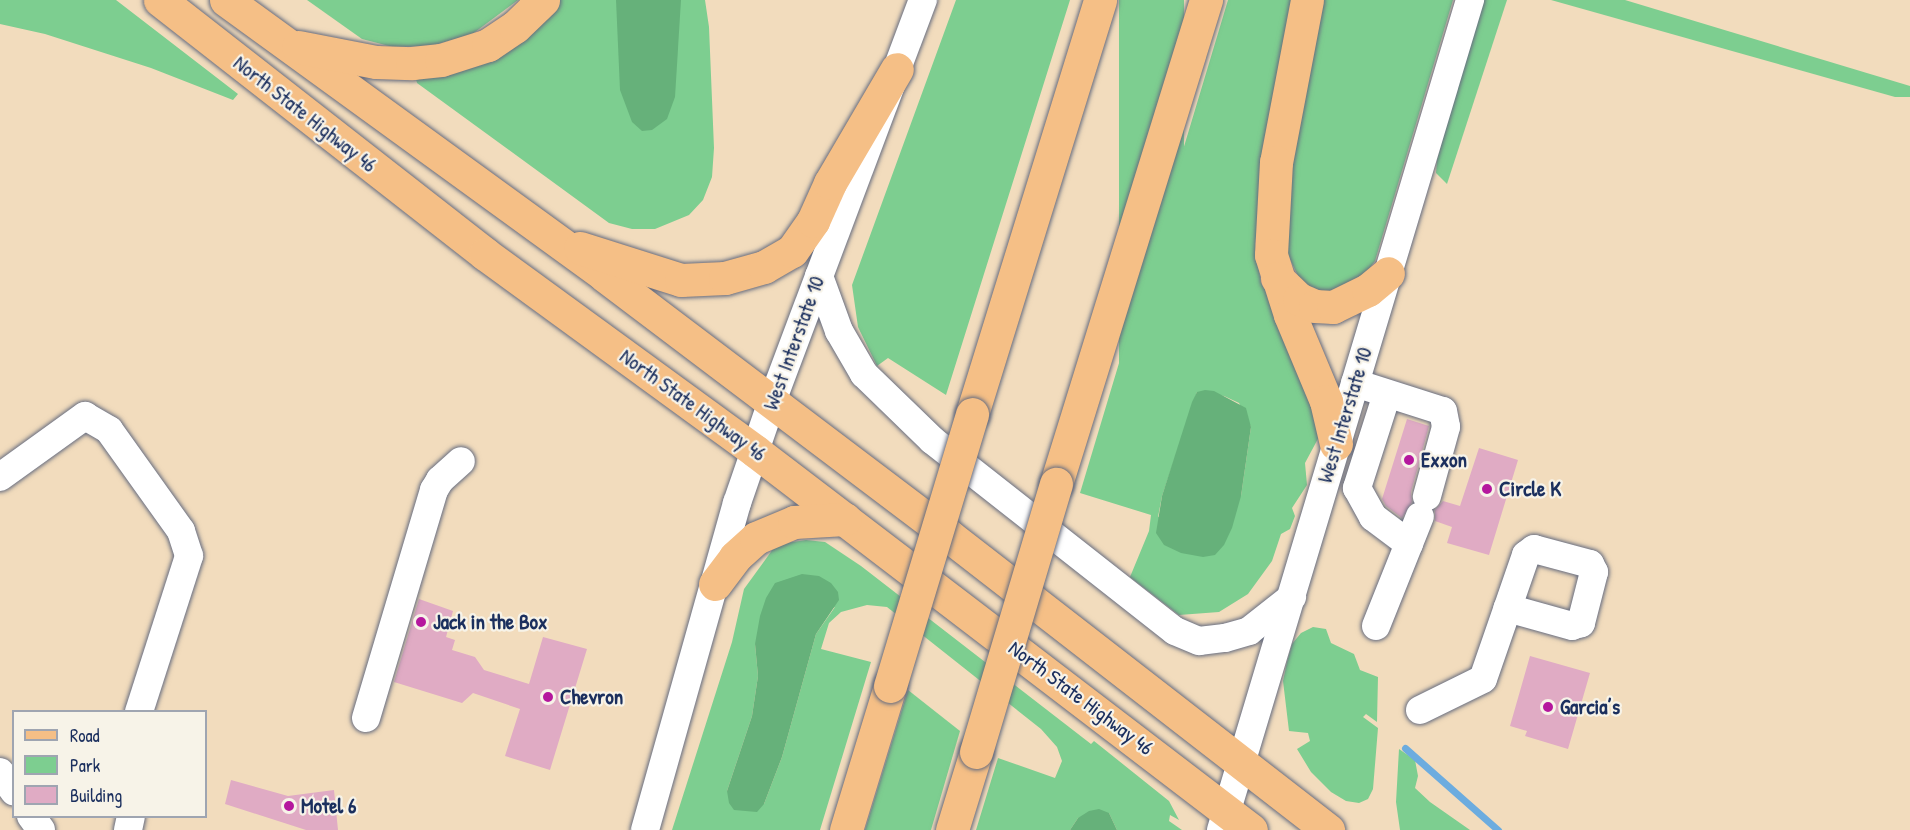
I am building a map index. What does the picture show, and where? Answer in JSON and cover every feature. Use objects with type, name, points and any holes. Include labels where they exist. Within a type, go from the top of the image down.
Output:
[{"type":"main road","name":"North State Highway 46","points":[[160,0],[485,254],[845,519],[1233,823]]},
{"type":"main road","name":"North State Highway 46","points":[[226,0],[557,241],[949,537],[1328,830]]},
{"type":"main road","points":[[289,45],[376,62],[412,63],[441,60],[488,45],[515,27],[543,0]]},
{"type":"main road","points":[[846,830],[1100,0]]},
{"type":"main road","points":[[952,830],[1056,484],[1206,0]]},
{"type":"main road","points":[[1306,0],[1276,162],[1271,255],[1277,278],[1326,401],[1334,452]]},
{"type":"main road","points":[[557,241],[681,280],[725,278],[764,267],[792,251],[813,221],[830,183],[897,69]]},
{"type":"main road","points":[[1277,278],[1299,299],[1315,306],[1333,307],[1368,290],[1388,273]]},
{"type":"main road","points":[[715,584],[735,557],[756,538],[794,522],[845,519]]},
{"type":"street","name":"West Interstate 10","points":[[645,830],[755,451],[923,0]]},
{"type":"street","name":"West Interstate 10","points":[[1233,823],[1242,763],[1470,0]]},
{"type":"street","points":[[819,276],[839,331],[864,374],[932,440],[1175,631],[1199,640],[1225,638],[1249,631],[1292,597]]},
{"type":"street","points":[[1354,383],[1443,411],[1446,427],[1423,506],[1376,626]]},
{"type":"street","points":[[1387,394],[1358,488],[1373,517],[1409,544]]},
{"type":"street","points":[[0,477],[85,416],[109,430],[181,531],[189,556],[139,710]]},
{"type":"street","points":[[1334,452],[1362,472]]},
{"type":"street","points":[[366,718],[434,490],[440,480],[461,461]]},
{"type":"street","points":[[1420,710],[1483,679],[1507,608]]},
{"type":"street","points":[[0,772],[12,788]]},
{"type":"green space","points":[[0,0],[116,0],[238,94],[233,100],[151,68],[45,34],[0,24]]},
{"type":"green space","points":[[307,0],[518,0],[471,35],[430,46],[393,47],[362,39]]},
{"type":"green space","points":[[560,0],[705,0],[709,27],[714,148],[712,177],[703,200],[689,215],[655,229],[632,229],[609,223],[417,83],[416,79],[554,9]]},
{"type":"green space","points":[[616,0],[681,0],[675,97],[667,119],[652,130],[642,131],[632,122],[620,90]]},
{"type":"green space","points":[[956,0],[1070,0],[946,395],[888,358],[877,366],[858,327],[852,285]]},
{"type":"green space","points":[[1119,0],[1184,0],[1184,438],[1119,438]]},
{"type":"green space","points":[[1228,0],[1294,0],[1255,244],[1261,283],[1275,307],[1311,393],[1320,435],[1305,463],[1307,485],[1292,508],[1295,516],[1290,529],[1281,534],[1272,561],[1248,594],[1219,612],[1179,615],[1130,577],[1149,531],[1151,515],[1080,493]],"holes":[[[1197,392],[1224,396],[1239,403],[1251,427],[1241,496],[1158,517],[1162,496]]]},
{"type":"green space","points":[[1317,0],[1453,0],[1375,261],[1362,278],[1329,293],[1317,292],[1301,282],[1286,251],[1287,174]]},
{"type":"green space","points":[[1481,0],[1507,0],[1447,184],[1436,173],[1437,160]]},
{"type":"green space","points":[[1551,0],[1625,0],[1910,86],[1910,97],[1895,97]]},
{"type":"green space","points":[[1214,391],[1246,408],[1251,427],[1241,496],[1232,528],[1224,545],[1215,555],[1203,557],[1181,553],[1164,545],[1156,533],[1162,496],[1192,402],[1197,392]]},
{"type":"green space","points":[[806,540],[825,542],[861,566],[1091,744],[1094,741],[1169,801],[1179,820],[1170,815],[1169,821],[1182,830],[1117,830],[1109,813],[1078,818],[1070,830],[976,830],[998,758],[1055,778],[1062,761],[1057,747],[1041,729],[887,607],[867,605],[841,612],[829,623],[821,649],[871,662],[820,830],[672,830],[732,642],[744,589],[773,549],[786,543]],"holes":[[[835,607],[816,634],[782,757],[764,804],[727,791],[752,716],[758,676],[755,644]]]},
{"type":"green space","points":[[802,574],[819,576],[831,583],[838,592],[839,600],[816,634],[782,757],[764,804],[757,812],[734,810],[729,803],[727,791],[752,716],[758,676],[755,644],[760,616],[766,598],[775,583]]},
{"type":"green space","points":[[1313,627],[1326,629],[1331,643],[1354,654],[1360,670],[1378,677],[1377,722],[1366,714],[1363,717],[1378,728],[1373,789],[1368,799],[1359,803],[1346,801],[1331,792],[1311,772],[1297,749],[1310,741],[1308,733],[1289,731],[1283,681],[1287,662],[1292,644],[1301,633]]},
{"type":"green space","points":[[908,690],[960,731],[931,830],[865,830]]},
{"type":"green space","points":[[1399,749],[1415,760],[1418,776],[1415,788],[1430,802],[1470,830],[1400,830],[1396,802]]},
{"type":"green space","points":[[1099,809],[1109,813],[1117,830],[1070,830],[1078,818],[1089,811]]},
{"type":"building","name":"Exxon","points":[[1407,419],[1429,426],[1411,492],[1412,502],[1402,518],[1386,506],[1382,499]]},
{"type":"building","name":"Circle K","points":[[1479,448],[1518,460],[1489,555],[1447,543],[1452,527],[1435,521],[1435,510],[1443,501],[1460,506]]},
{"type":"building","points":[[419,599],[453,611],[446,637],[455,640],[452,650],[475,657],[484,670],[529,684],[543,637],[587,649],[550,770],[505,756],[520,709],[473,693],[462,703],[394,682]]},
{"type":"building","name":"Garcia’s","points":[[1530,656],[1590,673],[1568,749],[1525,736],[1527,731],[1510,726]]},
{"type":"building","name":"Motel 6","points":[[231,780],[288,796],[334,790],[338,830],[306,830],[225,804]]},
{"type":"waterway","points":[[1405,748],[1498,830]]},
{"type":"place","name":"Exxon","points":[[1409,460]]},
{"type":"place","name":"Circle K","points":[[1487,489]]},
{"type":"place","name":"Jack in the Box","points":[[421,622]]},
{"type":"place","name":"Chevron","points":[[548,697]]},
{"type":"place","name":"Garcia’s","points":[[1548,707]]},
{"type":"place","name":"Motel 6","points":[[289,806]]}]
